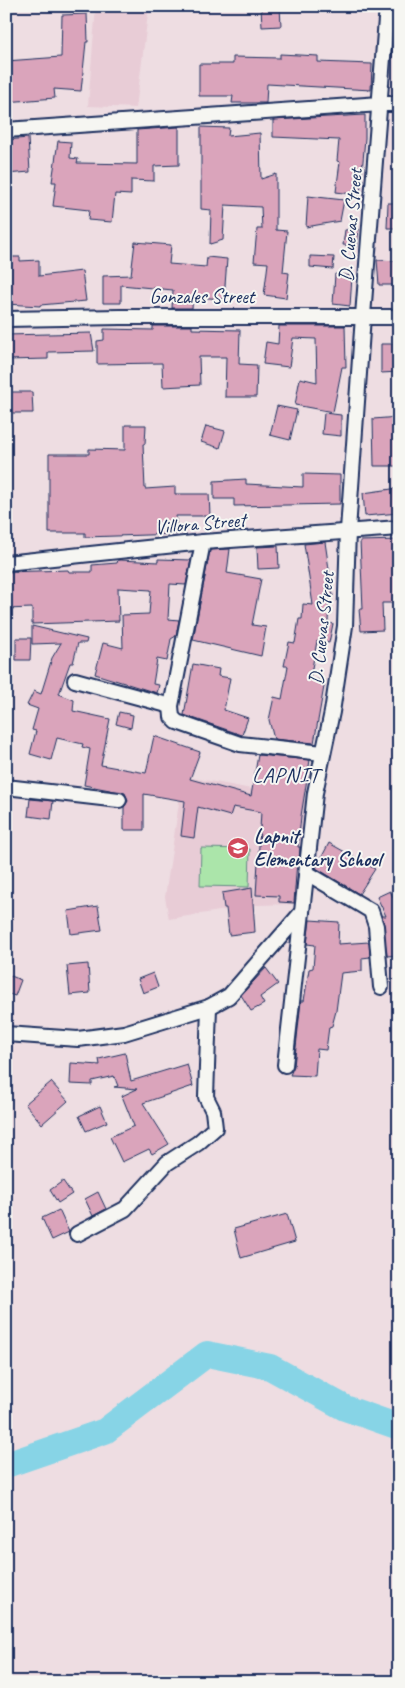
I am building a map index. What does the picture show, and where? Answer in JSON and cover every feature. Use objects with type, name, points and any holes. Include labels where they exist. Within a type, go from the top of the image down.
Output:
[{"type":"street","name":"D. Cuevas Street","points":[[285,1065],[308,873],[315,793],[332,712],[345,626],[348,530],[362,316],[387,6]]},
{"type":"street","points":[[6,130],[399,104]]},
{"type":"street","name":"Gonzales Street","points":[[6,319],[399,317]]},
{"type":"street","name":"Villora Street","points":[[6,563],[203,542],[348,530],[399,528]]},
{"type":"street","points":[[203,542],[171,706],[172,717],[177,722],[240,744],[323,753]]},
{"type":"street","points":[[75,680],[171,706]]},
{"type":"street","points":[[6,787],[120,800]]},
{"type":"street","points":[[308,873],[371,911],[376,926],[382,987]]},
{"type":"street","points":[[6,1034],[78,1039],[115,1034],[155,1025],[209,1007],[229,996],[302,912]]},
{"type":"street","points":[[77,1234],[125,1209],[167,1164],[198,1143],[215,1128],[213,1111],[206,1097],[209,1007]]},
{"type":"shaded area","points":[[96,6],[149,6],[136,108],[88,106]]},
{"type":"shaded area","name":"Lapnit Elementary School","points":[[183,776],[309,800],[296,904],[257,905],[169,919],[165,897]]},
{"type":"green space","points":[[201,848],[250,849],[249,887],[200,886]]},
{"type":"building","points":[[261,6],[280,6],[281,26],[262,27]]},
{"type":"building","points":[[87,14],[88,42],[86,42],[81,91],[54,89],[55,98],[6,102],[6,61],[61,57],[62,15]]},
{"type":"building","points":[[280,54],[318,56],[318,62],[372,64],[371,90],[267,84],[266,103],[232,103],[233,96],[199,96],[199,64],[233,64],[233,57],[280,58]]},
{"type":"building","points":[[365,115],[360,195],[336,192],[340,162],[337,161],[339,140],[273,137],[273,120]]},
{"type":"building","points":[[179,127],[179,165],[154,166],[154,181],[131,180],[131,195],[115,194],[112,222],[88,220],[89,210],[53,206],[56,182],[52,182],[58,141],[71,142],[70,158],[78,159],[77,163],[137,164],[137,130]]},
{"type":"building","points":[[201,127],[229,128],[228,136],[260,133],[261,179],[276,174],[276,230],[287,231],[283,272],[289,273],[286,298],[264,295],[268,263],[254,262],[257,229],[262,229],[261,207],[225,205],[223,240],[210,244],[211,210],[201,209]]},
{"type":"building","points":[[28,138],[30,172],[6,174],[6,140]]},
{"type":"building","points":[[308,196],[344,200],[340,221],[306,227]]},
{"type":"building","points":[[388,203],[399,203],[399,228],[387,228]]},
{"type":"building","points":[[359,229],[357,246],[343,245],[345,230]]},
{"type":"building","points":[[135,242],[171,245],[169,264],[206,267],[207,257],[227,259],[224,299],[193,297],[192,308],[172,308],[173,290],[121,285],[121,303],[103,303],[103,276],[131,275]]},
{"type":"building","points":[[310,256],[334,257],[333,269],[310,267]]},
{"type":"building","points":[[6,257],[20,257],[20,261],[39,260],[39,276],[82,271],[86,301],[40,306],[6,304]]},
{"type":"building","points":[[377,260],[399,261],[399,285],[379,285]]},
{"type":"building","points":[[335,274],[352,276],[350,306],[333,304]]},
{"type":"building","points":[[153,326],[192,326],[192,329],[240,330],[239,364],[257,365],[256,397],[225,397],[226,357],[199,357],[200,385],[163,387],[162,363],[97,364],[97,341],[104,340],[104,329],[153,330]]},
{"type":"building","points":[[279,326],[345,326],[346,367],[342,367],[333,412],[295,405],[300,378],[317,382],[316,339],[293,338],[289,367],[263,364],[266,342],[278,344]]},
{"type":"building","points":[[91,333],[94,351],[48,352],[48,359],[6,360],[6,335]]},
{"type":"building","points":[[381,344],[399,344],[399,372],[381,373]]},
{"type":"building","points":[[6,392],[32,392],[33,413],[6,413]]},
{"type":"building","points":[[277,406],[297,410],[290,440],[270,435]]},
{"type":"building","points":[[324,413],[341,415],[341,436],[322,434]]},
{"type":"building","points":[[399,417],[399,466],[374,466],[373,419]]},
{"type":"building","points":[[125,425],[146,425],[145,444],[143,444],[145,489],[175,487],[175,494],[209,494],[210,516],[176,516],[177,534],[85,537],[85,533],[49,533],[49,454],[89,454],[89,449],[125,450]]},
{"type":"building","points":[[206,426],[225,431],[220,448],[201,442]]},
{"type":"building","points":[[303,474],[340,475],[340,504],[234,506],[234,499],[214,499],[214,481],[246,479],[246,484],[303,487]]},
{"type":"building","points":[[399,488],[399,513],[365,516],[363,493]]},
{"type":"building","points":[[399,540],[399,566],[395,567],[397,603],[382,603],[383,630],[361,631],[359,609],[363,609],[360,541]]},
{"type":"building","points":[[325,542],[333,596],[329,596],[328,623],[333,624],[329,643],[317,641],[310,679],[325,681],[314,743],[274,739],[269,720],[274,697],[282,699],[288,666],[284,666],[289,642],[295,643],[299,619],[302,619],[303,604],[313,605],[304,544]]},
{"type":"building","points":[[278,546],[279,568],[258,569],[257,547]]},
{"type":"building","points":[[230,549],[227,573],[261,579],[252,625],[266,627],[261,656],[193,640],[210,550]]},
{"type":"building","points":[[158,559],[191,560],[186,585],[170,584],[168,619],[179,620],[176,636],[171,639],[167,661],[157,659],[153,684],[159,685],[157,693],[95,674],[103,643],[123,648],[122,615],[149,614],[151,590],[118,588],[119,621],[32,624],[32,608],[6,609],[6,572],[68,570],[69,572],[92,572],[92,565],[117,563],[118,560],[158,562]]},
{"type":"building","points":[[32,626],[87,639],[86,643],[78,643],[73,663],[70,663],[59,694],[74,700],[73,711],[110,719],[101,765],[146,773],[154,736],[200,752],[190,779],[251,796],[258,755],[310,760],[301,816],[298,847],[300,847],[299,861],[297,860],[294,903],[279,902],[279,896],[256,895],[261,812],[233,807],[230,816],[198,807],[194,838],[181,836],[185,801],[144,794],[144,830],[124,830],[124,807],[128,801],[125,793],[84,785],[90,749],[82,747],[83,744],[57,738],[51,760],[30,754],[36,731],[32,730],[38,709],[27,705],[34,691],[41,694],[52,658],[61,643],[32,644]]},
{"type":"building","points":[[16,638],[31,638],[30,660],[16,660]]},
{"type":"building","points":[[193,664],[219,669],[218,676],[230,678],[224,710],[248,718],[242,735],[184,715]]},
{"type":"building","points":[[119,712],[133,715],[131,728],[116,724]]},
{"type":"building","points":[[30,799],[53,801],[51,819],[28,816]]},
{"type":"building","points":[[329,843],[375,869],[359,894],[316,868]]},
{"type":"building","points":[[252,888],[255,932],[229,935],[222,893]]},
{"type":"building","points":[[390,891],[399,908],[399,955],[387,956],[382,916],[386,916],[377,897]]},
{"type":"building","points":[[98,906],[102,930],[71,934],[68,911]]},
{"type":"building","points":[[310,920],[339,922],[338,944],[369,942],[370,957],[362,958],[362,971],[341,973],[336,1011],[332,1026],[329,1027],[326,1050],[317,1049],[315,1076],[290,1075],[294,1066],[301,1001],[304,1001],[309,969],[313,968],[315,945],[307,944]]},
{"type":"building","points":[[88,964],[90,993],[70,995],[67,966]]},
{"type":"building","points":[[266,968],[278,984],[260,997],[264,1004],[251,1011],[241,995]]},
{"type":"building","points":[[153,973],[158,987],[143,993],[138,979]]},
{"type":"building","points":[[6,974],[21,980],[15,996],[6,993]]},
{"type":"building","points":[[125,1053],[131,1081],[187,1064],[193,1086],[143,1103],[169,1144],[152,1154],[149,1149],[122,1162],[110,1137],[134,1126],[122,1096],[137,1089],[114,1087],[118,1086],[114,1076],[92,1081],[92,1085],[70,1084],[71,1063],[100,1065],[99,1059]]},
{"type":"building","points":[[51,1082],[68,1101],[42,1124],[25,1104]]},
{"type":"building","points":[[100,1106],[107,1122],[86,1131],[79,1116]]},
{"type":"building","points":[[63,1181],[72,1194],[58,1203],[50,1190]]},
{"type":"building","points":[[98,1192],[106,1209],[93,1216],[85,1199]]},
{"type":"building","points":[[59,1210],[69,1232],[52,1240],[42,1218]]},
{"type":"building","points":[[287,1214],[295,1242],[241,1258],[234,1229]]},
{"type":"waterway","points":[[6,1465],[105,1431],[207,1354],[270,1367],[345,1408],[399,1427]]},
{"type":"place","name":"Lapnit Elementary School","points":[[238,848]]},
{"type":"district","name":"LAPNIT","points":[[286,774]]}]
